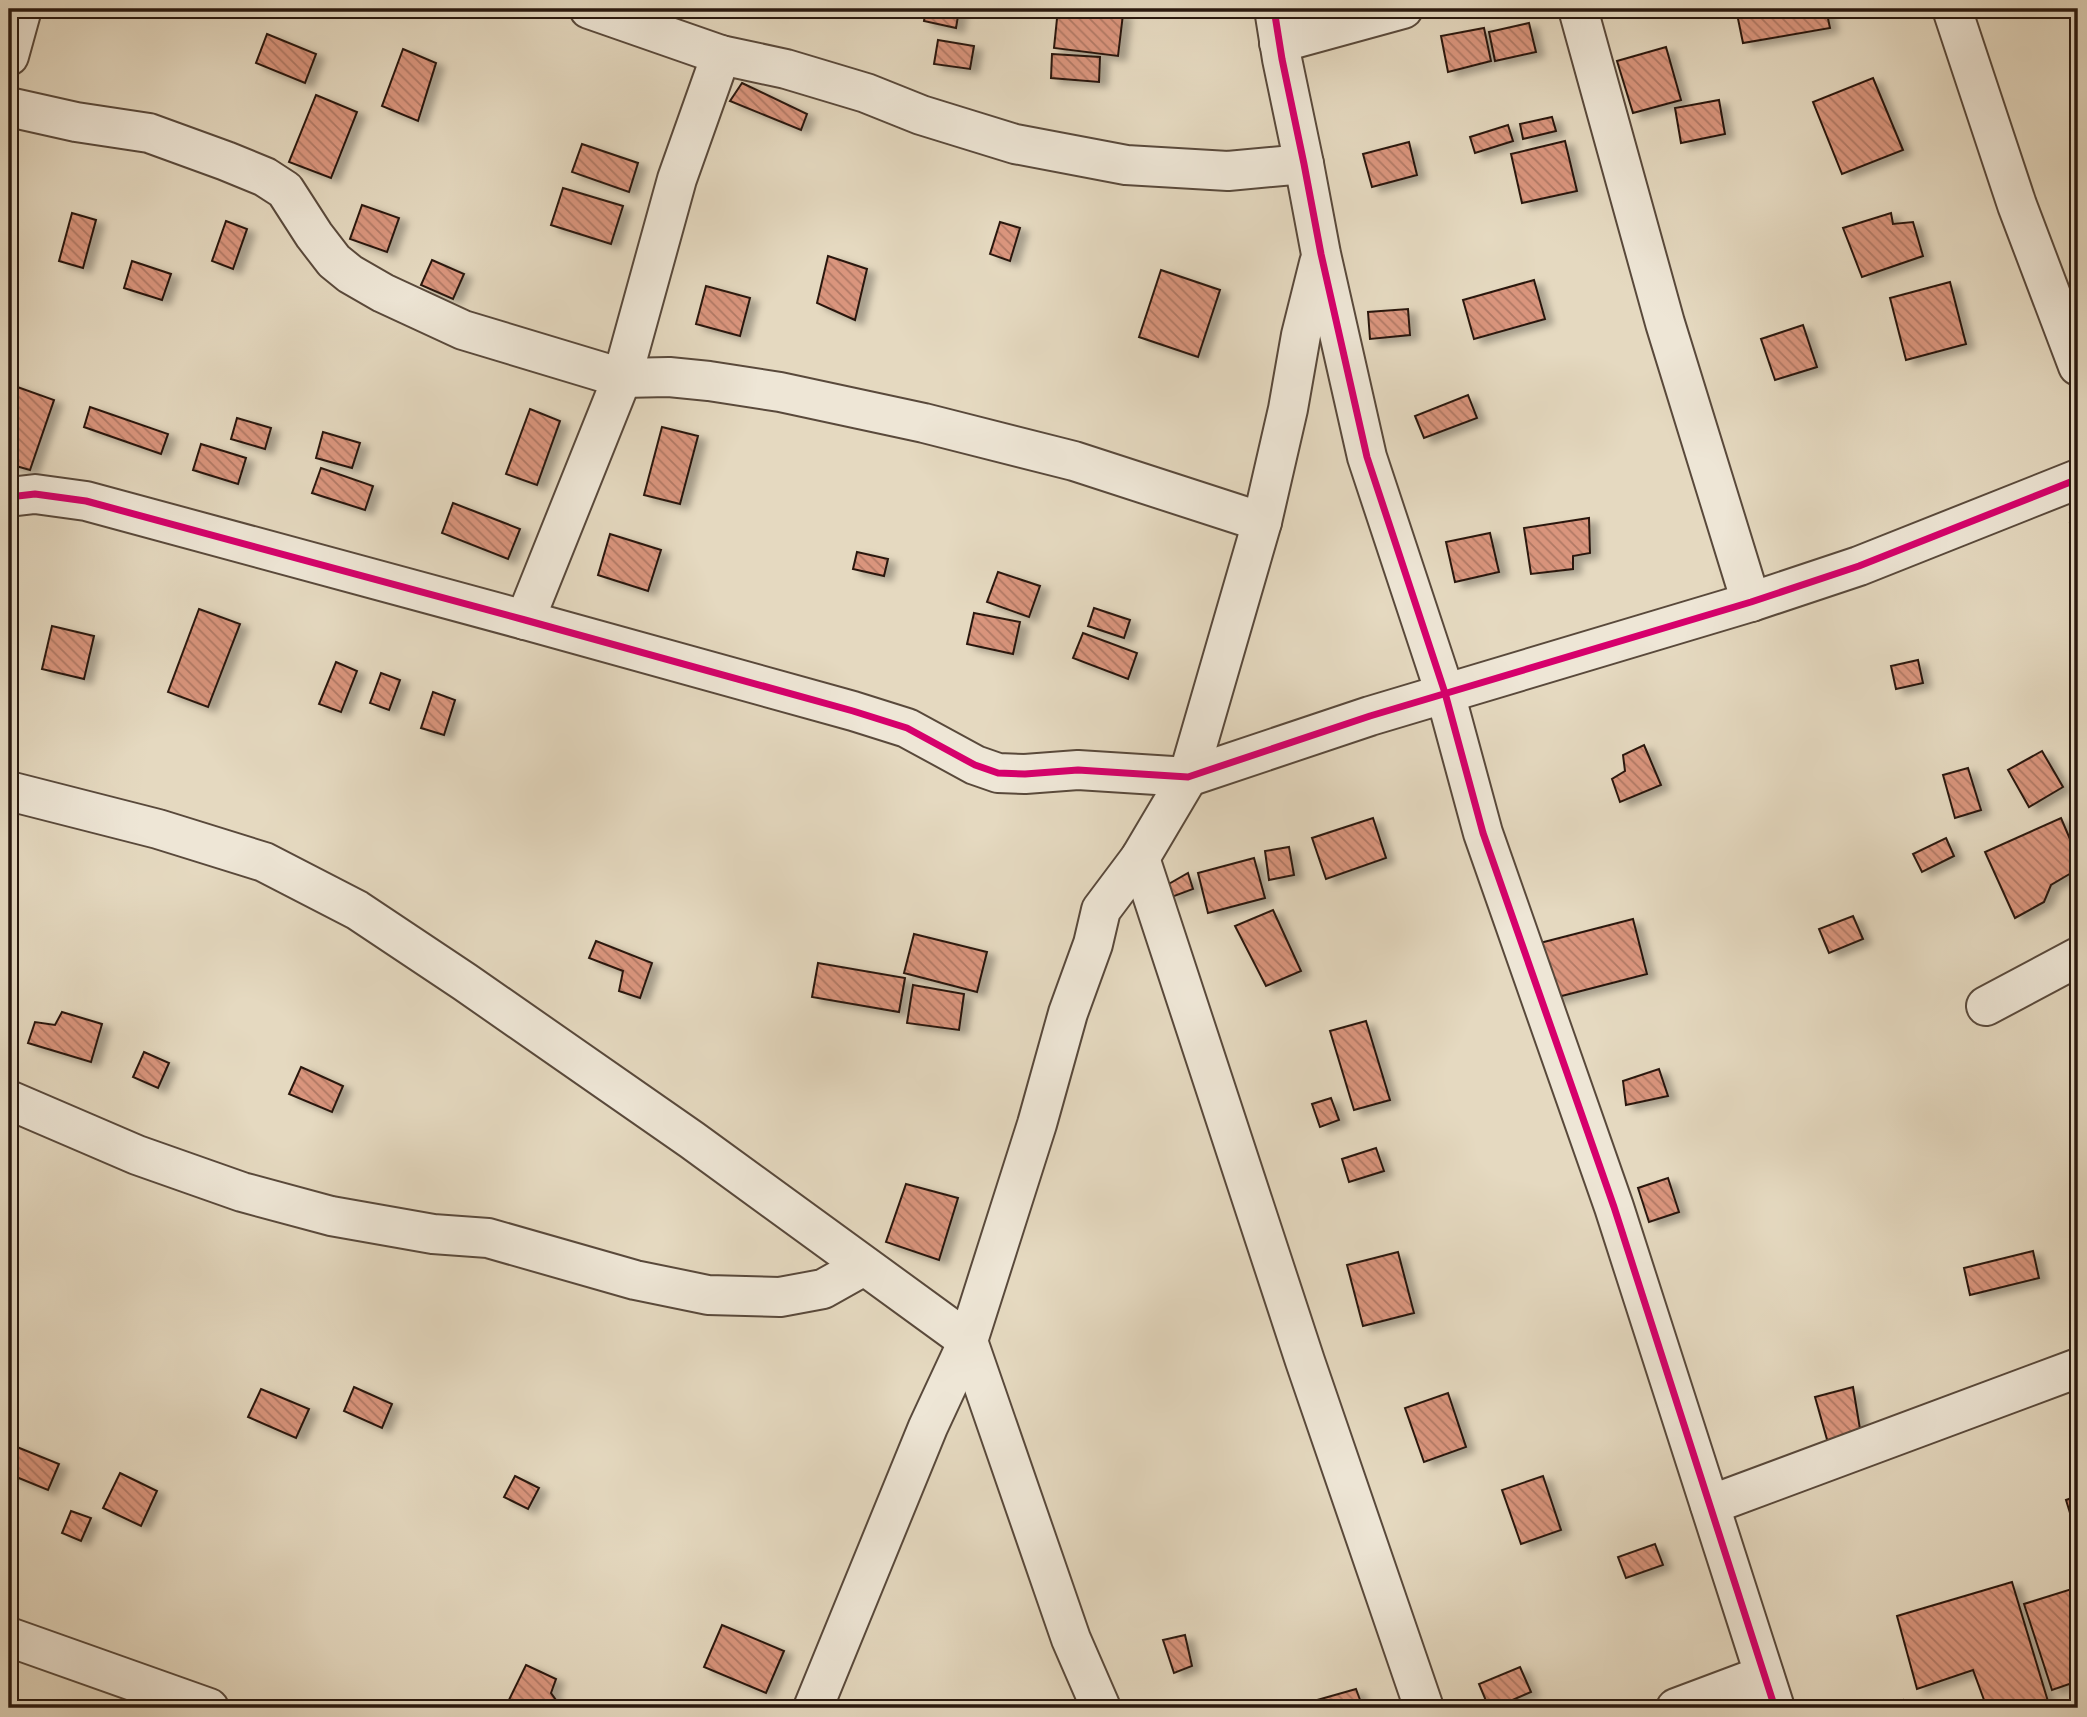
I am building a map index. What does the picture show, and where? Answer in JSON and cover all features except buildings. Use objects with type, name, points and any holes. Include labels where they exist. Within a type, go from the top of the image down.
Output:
[{"type":"street","points":[[9,56],[22,9]]},
{"type":"street","points":[[589,9],[721,55],[786,69],[866,93],[921,115],[1015,144],[1126,165],[1228,171],[1304,164]]},
{"type":"street","points":[[1403,9],[1277,26],[1321,254],[1367,457],[1445,694],[1483,833],[1614,1207],[1770,1692],[1676,1708]]},
{"type":"street","points":[[1578,9],[1665,323],[1751,602]]},
{"type":"street","points":[[1952,9],[2017,205],[2078,366]]},
{"type":"street","points":[[525,620],[622,378],[677,179],[721,55]]},
{"type":"street","points":[[9,107],[76,122],[149,133],[265,177],[285,190],[334,261],[350,274],[383,293],[463,330],[622,378],[670,377],[709,381],[924,423],[1074,461],[1262,522]]},
{"type":"street","points":[[813,1708],[928,1427],[968,1341],[1037,1124],[1068,1013],[1093,944],[1101,909],[1140,858],[1188,777],[1262,522],[1288,409],[1301,335],[1321,254]]},
{"type":"street","points":[[9,497],[35,494],[86,501],[864,714],[907,728],[975,765],[999,773],[1078,770],[1188,777],[1370,716],[1751,602],[1859,566],[2078,479]]},
{"type":"street","points":[[9,791],[158,829],[264,862],[357,910],[466,982],[692,1140],[968,1341],[1071,1639],[1101,1708]]},
{"type":"street","points":[[1140,858],[1305,1361],[1424,1708]]},
{"type":"street","points":[[1986,1006],[2078,957]]},
{"type":"street","points":[[9,1100],[137,1155],[242,1192],[331,1216],[433,1234],[488,1238],[635,1280],[708,1295],[780,1297],[823,1289],[864,1266]]},
{"type":"street","points":[[1710,1505],[2078,1368]]},
{"type":"street","points":[[9,1637],[209,1708]]},
{"type":"cycle path","points":[[1274,9],[1321,254],[1367,457],[1445,693],[1483,833],[1614,1207],[1775,1708]]},
{"type":"cycle path","points":[[9,497],[35,494],[86,501],[853,711],[907,728],[975,765],[998,773],[1078,770],[1188,777],[1370,716],[1751,602],[1859,566],[2078,479]]}]
